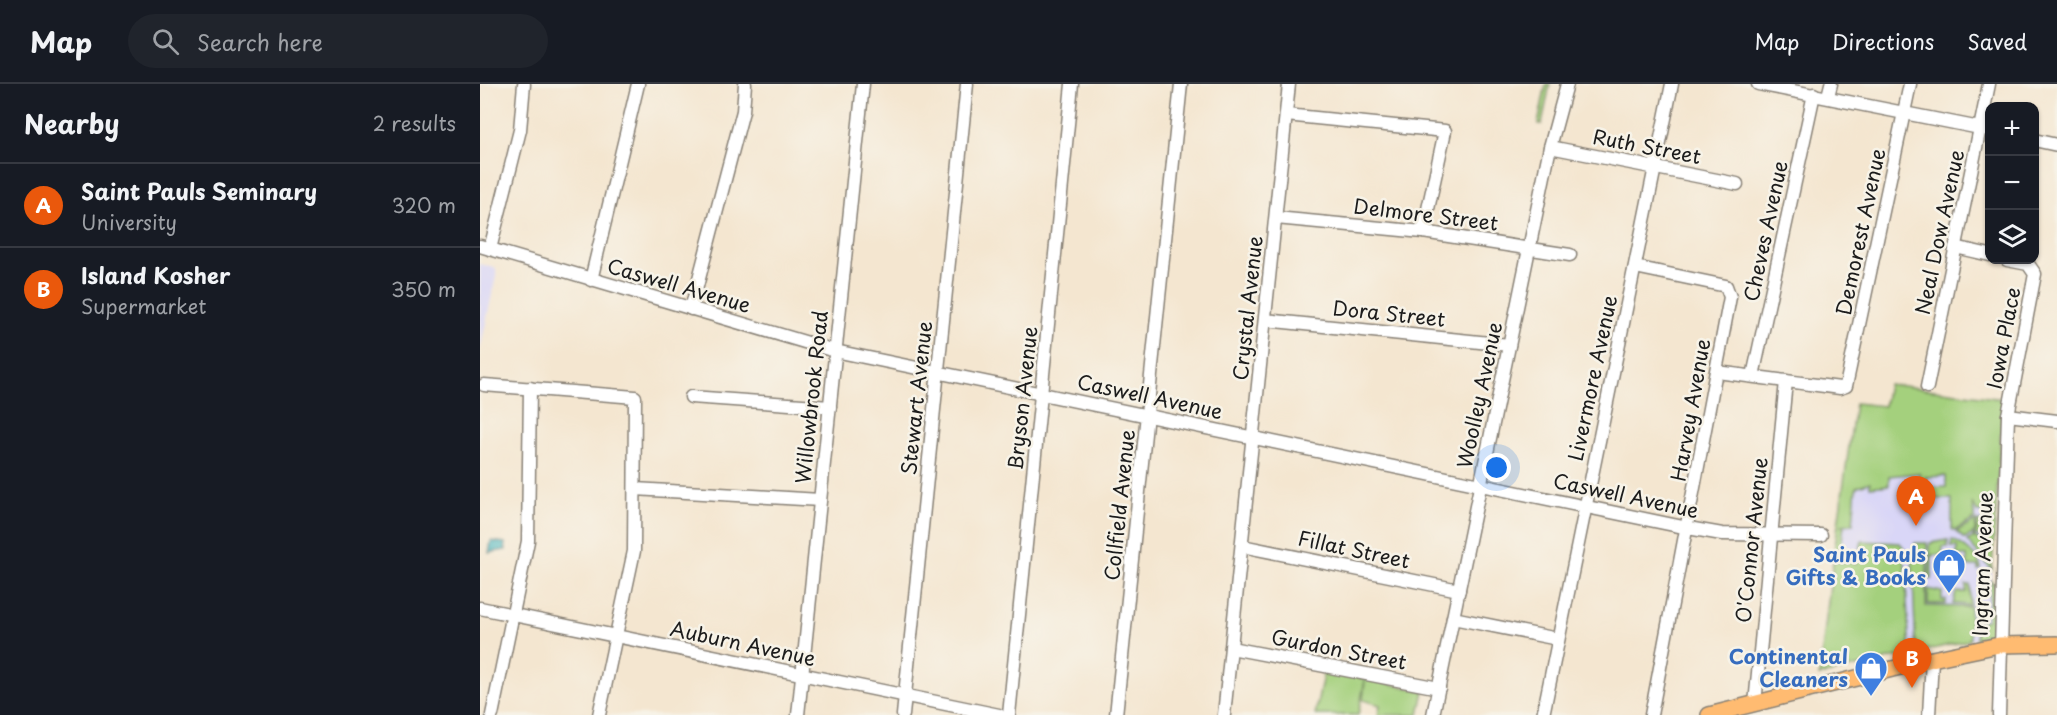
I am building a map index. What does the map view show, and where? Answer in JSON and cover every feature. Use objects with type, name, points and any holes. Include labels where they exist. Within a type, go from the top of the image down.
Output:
[{"type":"main road","points":[[1709,715],[1731,712],[1932,659],[1999,645],[2057,644]]},
{"type":"street","points":[[485,248],[520,130],[524,84]]},
{"type":"street","points":[[591,280],[638,84]]},
{"type":"street","points":[[692,309],[743,111],[745,84]]},
{"type":"street","name":"Willowbrook Road","points":[[798,715],[863,84]]},
{"type":"street","name":"Stewart Avenue","points":[[903,715],[967,84]]},
{"type":"street","name":"Bryson Avenue","points":[[1009,715],[1072,84]]},
{"type":"street","name":"Collfield Avenue","points":[[1116,715],[1181,84]]},
{"type":"street","name":"Crystal Avenue","points":[[1224,715],[1289,84]]},
{"type":"street","name":"Woolley Avenue","points":[[1433,715],[1550,147],[1567,84]]},
{"type":"street","name":"Livermore Avenue","points":[[1543,715],[1672,84]]},
{"type":"street","points":[[1758,84],[1814,94],[1830,90],[1905,111],[1985,129]]},
{"type":"street","name":"Demorest Avenue","points":[[1786,381],[1840,388],[1846,386],[1910,84]]},
{"type":"street","name":"Neal Dow Avenue","points":[[1987,102],[1989,84]]},
{"type":"street","name":"Cheves Avenue","points":[[1753,376],[1814,94]]},
{"type":"street","points":[[1286,115],[1445,131],[1423,232]]},
{"type":"street","name":"Neal Dow Avenue","points":[[1926,387],[1955,248],[1985,129]]},
{"type":"street","points":[[2039,141],[2057,144]]},
{"type":"street","name":"Ruth Street","points":[[1550,147],[1737,184]]},
{"type":"street","name":"Delmore Street","points":[[1276,218],[1423,232],[1570,255]]},
{"type":"street","name":"Caswell Avenue","points":[[485,248],[835,351],[1688,528],[1722,534],[1821,535]]},
{"type":"street","points":[[1955,248],[1985,254]]},
{"type":"street","name":"Iowa Place","points":[[2007,415],[2035,274],[2033,268],[2020,264]]},
{"type":"street","name":"Harvey Avenue","points":[[1635,267],[1726,286],[1731,297],[1651,715]]},
{"type":"street","name":"Dora Street","points":[[1265,320],[1509,345]]},
{"type":"street","points":[[1717,372],[1786,381]]},
{"type":"street","name":"O'Connor Avenue","points":[[1755,704],[1786,381]]},
{"type":"street","points":[[484,384],[635,398],[634,550],[598,715]]},
{"type":"street","points":[[492,715],[528,541],[530,388]]},
{"type":"street","points":[[691,397],[830,407]]},
{"type":"street","points":[[2007,415],[2057,421]]},
{"type":"street","name":"Ingram Avenue","points":[[1999,715],[1999,645],[2007,415]]},
{"type":"street","points":[[635,489],[820,500]]},
{"type":"street","name":"Fillat Street","points":[[1242,546],[1459,590]]},
{"type":"street","name":"Auburn Avenue","points":[[480,608],[999,715]]},
{"type":"street","points":[[1453,618],[1558,639]]},
{"type":"street","name":"Gurdon Street","points":[[1231,648],[1439,688]]},
{"type":"street","points":[[1929,715],[1932,659]]},
{"type":"shaded area","points":[[480,264],[496,268],[496,276],[480,350]]},
{"type":"shaded area","points":[[1888,384],[2003,399],[1987,636],[1819,676],[1855,403],[1884,406]]},
{"type":"green space","points":[[1546,84],[1550,84],[1542,124],[1538,124]]},
{"type":"green space","points":[[1888,384],[2003,399],[1992,570],[1967,541],[1972,538],[1986,541],[1984,535],[1973,537],[1978,521],[1990,523],[1990,512],[1977,512],[1972,503],[1975,519],[1954,531],[1952,529],[1952,499],[1922,499],[1919,473],[1889,476],[1889,485],[1870,487],[1870,482],[1856,487],[1853,524],[1841,525],[1844,526],[1840,554],[1834,553],[1855,403],[1884,406]],"holes":[[[1946,476],[1946,487],[1927,488],[1926,477]]]},
{"type":"green space","points":[[1976,521],[1975,532],[1965,539],[1956,532]]},
{"type":"green space","points":[[1948,540],[1948,547],[1943,547],[1942,555],[1932,555],[1932,579],[1929,579],[1930,543]]},
{"type":"green space","points":[[1952,540],[1978,560],[1981,569],[1978,570],[1978,566],[1967,566],[1967,556],[1957,556],[1957,547],[1951,547]]},
{"type":"green space","points":[[1862,541],[1900,543],[1904,548],[1910,654],[1819,676],[1833,561],[1857,563]]},
{"type":"green space","points":[[1915,543],[1927,543],[1927,579],[1924,579],[1923,584],[1926,584],[1926,606],[1970,607],[1970,640],[1916,653],[1912,556]]},
{"type":"green space","points":[[1991,580],[1996,586],[1993,635],[1976,639],[1976,622],[1987,620]]},
{"type":"green space","points":[[1966,585],[1970,585],[1970,605],[1953,604],[1956,592],[1966,592]]},
{"type":"green space","points":[[1928,589],[1942,592],[1942,600],[1946,600],[1946,604],[1928,604]]},
{"type":"green space","points":[[1324,670],[1424,691],[1419,715],[1378,715],[1380,705],[1363,700],[1365,680],[1358,715],[1315,715]]},
{"type":"water","points":[[491,541],[505,543],[506,550],[489,553]]},
{"type":"place","name":"Saint Pauls Seminary","points":[[1916,526]]},
{"type":"place","name":"Saint Pauls Gifts & Books","points":[[1949,594]]},
{"type":"place","name":"Island Kosher","points":[[1912,688]]},
{"type":"place","name":"Continental Cleaners","points":[[1871,697]]}]
